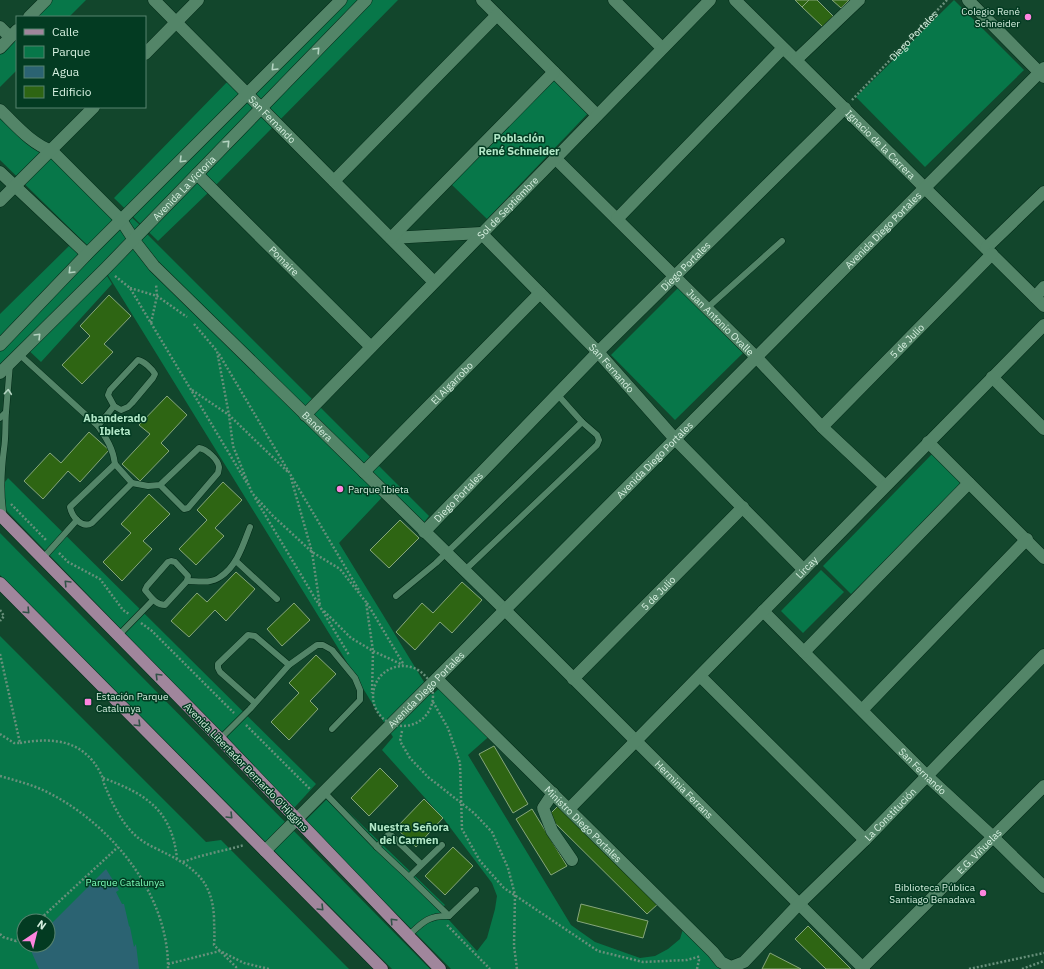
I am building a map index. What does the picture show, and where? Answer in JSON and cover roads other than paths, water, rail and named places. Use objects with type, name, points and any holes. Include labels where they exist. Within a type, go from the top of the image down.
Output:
[{"type":"main road","name":"Avenida Libertador Bernardo O'Higgins","points":[[2,517],[220,739],[440,969]]},
{"type":"main road","points":[[0,583],[382,969]]},
{"type":"street","points":[[30,16],[46,0]]},
{"type":"street","name":"San Fernando","points":[[154,0],[434,282]]},
{"type":"street","points":[[146,53],[198,0]]},
{"type":"street","name":"Avenida La Victoria","points":[[0,345],[87,254],[341,0]]},
{"type":"street","name":"Avenida La Victoria","points":[[0,373],[106,268],[366,0]]},
{"type":"street","points":[[482,0],[597,115]]},
{"type":"street","points":[[614,0],[662,48]]},
{"type":"street","name":"Sol de Septiembre","points":[[305,415],[710,0]]},
{"type":"street","name":"Ignacio de la Carrera","points":[[735,0],[1044,306]]},
{"type":"street","points":[[796,60],[859,0]]},
{"type":"street","points":[[968,0],[1043,73]]},
{"type":"street","points":[[334,181],[497,15]]},
{"type":"street","points":[[0,27],[14,33],[0,48]]},
{"type":"street","points":[[617,218],[783,48]]},
{"type":"street","points":[[390,238],[554,72]]},
{"type":"street","name":"Avenida Diego Portales","points":[[265,852],[675,439],[1043,73]]},
{"type":"street","points":[[0,201],[52,151],[93,108]]},
{"type":"street","name":"Diego Portales","points":[[424,532],[598,352],[845,108]]},
{"type":"street","name":"Bandera","points":[[0,110],[33,141],[42,148],[52,151],[121,220],[133,240],[154,266],[446,554],[505,610]]},
{"type":"street","name":"Juan Antonio Ovalle","points":[[555,158],[756,358],[822,427],[885,486]]},
{"type":"street","points":[[0,172],[87,254]]},
{"type":"street","name":"Pomaire","points":[[197,174],[371,346]]},
{"type":"street","name":"5 de Julio","points":[[822,427],[1044,192]]},
{"type":"street","points":[[390,238],[481,233]]},
{"type":"street","name":"San Fernando","points":[[481,233],[598,352],[675,439],[804,570]]},
{"type":"street","points":[[1035,297],[1044,287]]},
{"type":"street","name":"El Algarrobo","points":[[364,472],[540,293]]},
{"type":"street","name":"Lircay","points":[[569,809],[1044,325]]},
{"type":"street","points":[[992,377],[1044,429]]},
{"type":"street","points":[[928,442],[1044,558]]},
{"type":"street","points":[[804,652],[969,483]]},
{"type":"street","name":"5 de Julio","points":[[573,678],[743,507]]},
{"type":"street","points":[[862,710],[1026,539]]},
{"type":"street","name":"Herminia Ferrans","points":[[505,610],[864,968]]},
{"type":"street","name":"San Fernando","points":[[763,612],[927,776],[1044,887]]},
{"type":"street","name":"La Constitución","points":[[731,967],[744,962],[799,904],[865,840],[1044,655]]},
{"type":"street","points":[[700,676],[865,840]]},
{"type":"street","name":"Ministro Diego Portales","points":[[437,679],[713,952],[721,962],[731,967]]},
{"type":"street","name":"E.G. Viñuelas","points":[[864,968],[1044,786]]},
{"type":"street","points":[[553,793],[543,808],[552,831],[572,860]]},
{"type":"lane","points":[[706,309],[782,241]]},
{"type":"lane","points":[[19,354],[98,426],[110,444],[114,454],[115,464],[132,483],[148,486],[160,485],[199,448],[203,448],[217,461],[219,467],[218,473],[188,508],[184,509],[160,485]]},
{"type":"lane","points":[[138,360],[153,370],[155,374],[153,378],[128,407],[121,410],[114,406],[108,395],[110,390],[138,360]]},
{"type":"lane","points":[[2,517],[1,454],[4,449],[10,363]]},
{"type":"lane","points":[[464,571],[597,445],[599,440],[597,435],[582,422],[557,394]]},
{"type":"lane","points":[[98,426],[114,406]]},
{"type":"lane","points":[[0,418],[6,412]]},
{"type":"lane","points":[[396,596],[446,554],[582,422]]},
{"type":"lane","points":[[115,464],[70,507],[71,512],[77,520],[88,525],[92,523],[132,483]]},
{"type":"lane","points":[[42,558],[77,520]]},
{"type":"lane","points":[[187,581],[204,582],[220,578],[236,561],[250,527]]},
{"type":"lane","points":[[171,560],[175,562],[187,574],[187,581],[165,604],[161,605],[153,600],[146,590],[146,586],[168,562],[171,560]]},
{"type":"lane","points":[[236,561],[277,599]]},
{"type":"lane","points":[[118,636],[153,600]]},
{"type":"lane","points":[[255,703],[220,672],[218,664],[248,635],[255,636],[289,665]]},
{"type":"lane","points":[[220,739],[289,665],[317,645],[324,646],[332,650],[355,678],[360,690],[360,700],[332,729]]},
{"type":"lane","points":[[321,795],[449,916]]},
{"type":"lane","points":[[377,847],[388,835],[392,836],[421,864]]},
{"type":"lane","points":[[409,877],[442,844]]},
{"type":"lane","points":[[408,936],[425,921],[437,916],[449,916],[476,890]]},
{"type":"water","points":[[106,869],[119,890],[116,892],[122,904],[124,904],[134,947],[136,944],[139,969],[39,969],[32,953],[56,953],[56,919]]},
{"type":"place","name":"Colegio René Schneider","points":[[1028,17]]},
{"type":"place","name":"Parque Ibieta","points":[[340,489]]},
{"type":"place","name":"Estación Parque Catalunya","points":[[88,702]]},
{"type":"place","name":"Biblioteca Pública Santiago Benadava","points":[[983,893]]},
{"type":"district","name":"Población René Schneider","points":[[519,144]]},
{"type":"district","name":"Abanderado Ibieta","points":[[115,424]]},
{"type":"district","name":"Nuestra Señora del Carmen","points":[[409,833]]},
{"type":"park label","name":"Parque Catalunya","points":[[125,882]]}]
